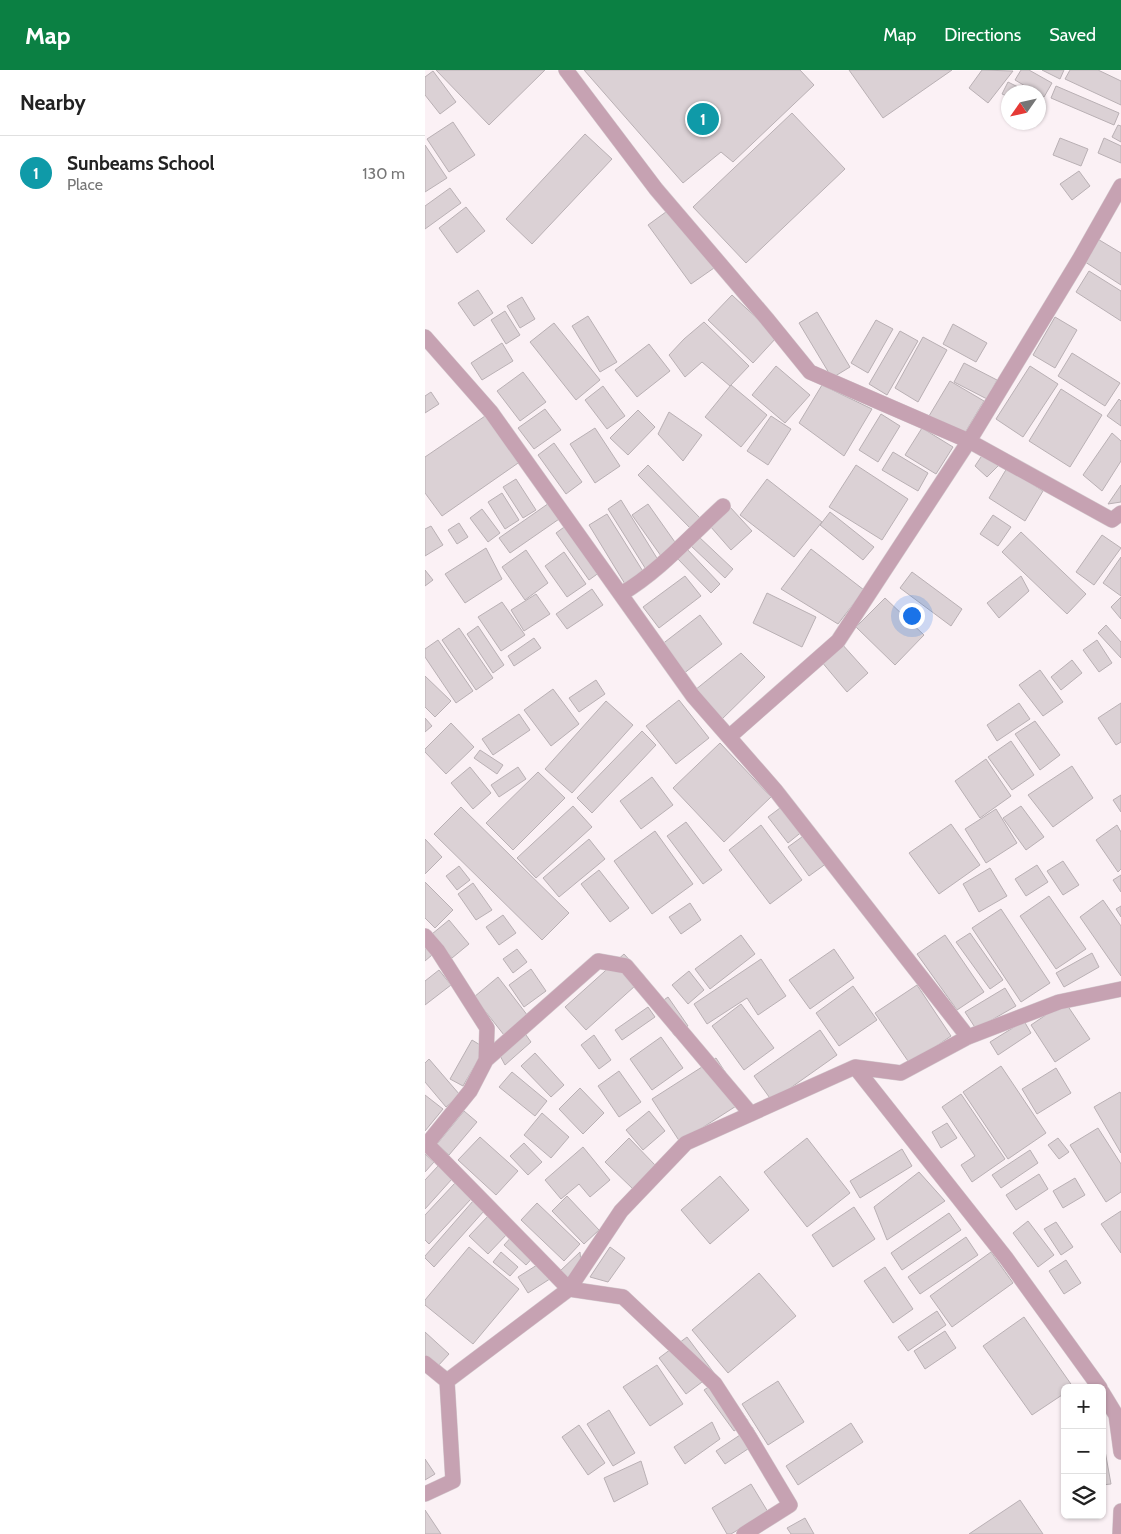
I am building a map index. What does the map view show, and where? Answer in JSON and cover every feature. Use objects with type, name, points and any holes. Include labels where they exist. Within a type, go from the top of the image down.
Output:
[{"type":"street","points":[[566,70],[656,189],[810,372],[969,441],[1112,520],[1121,514]]},
{"type":"street","points":[[729,737],[838,641],[969,441],[1079,260],[1121,186]]},
{"type":"street","points":[[425,337],[491,412],[693,696],[776,791],[968,1037]]},
{"type":"street","points":[[621,594],[641,582],[663,564],[723,506]]},
{"type":"street","points":[[425,936],[438,951],[487,1028],[486,1060]]},
{"type":"street","points":[[744,1534],[790,1505],[715,1384],[623,1297],[569,1289],[426,1143],[470,1091],[486,1060],[598,961],[626,966],[751,1114]]},
{"type":"street","points":[[447,1381],[569,1289],[621,1211],[687,1143],[855,1067],[901,1073],[968,1037],[1059,1002],[1121,989]]},
{"type":"street","points":[[855,1067],[1006,1258],[1097,1384]]},
{"type":"street","points":[[425,1363],[447,1381],[453,1481],[425,1494]]},
{"type":"street","points":[[1106,1399],[1116,1415],[1121,1452]]},
{"type":"street","points":[[1120,1534],[1121,1511]]},
{"type":"building","points":[[436,70],[545,70],[489,125]]},
{"type":"building","points":[[584,70],[800,70],[814,85],[733,162],[721,152],[683,183]]},
{"type":"building","points":[[849,70],[952,70],[883,118]]},
{"type":"building","points":[[982,70],[1013,71],[988,103],[969,88]]},
{"type":"building","points":[[1021,70],[1029,70],[1052,83],[1046,94],[1046,85],[1024,85],[1015,80]]},
{"type":"building","points":[[1042,70],[1064,70],[1060,79]]},
{"type":"building","points":[[1070,70],[1098,70],[1121,81],[1121,105],[1065,79]]},
{"type":"building","points":[[433,71],[456,102],[440,114],[425,95],[425,77]]},
{"type":"building","points":[[1056,86],[1119,113],[1114,125],[1051,98]]},
{"type":"building","points":[[792,113],[845,169],[746,263],[693,207]]},
{"type":"building","points":[[453,122],[475,155],[449,172],[427,139]]},
{"type":"building","points":[[1118,125],[1121,126],[1121,142],[1112,137]]},
{"type":"building","points":[[585,134],[612,159],[532,244],[506,219]]},
{"type":"building","points":[[1060,138],[1088,149],[1081,166],[1053,155]]},
{"type":"building","points":[[1104,138],[1121,146],[1121,163],[1098,153]]},
{"type":"building","points":[[425,145],[447,178],[425,192]]},
{"type":"building","points":[[1079,171],[1090,186],[1072,200],[1060,184]]},
{"type":"building","points":[[450,188],[461,203],[425,229],[425,206]]},
{"type":"building","points":[[466,207],[485,231],[457,253],[439,228]]},
{"type":"building","points":[[670,209],[714,268],[691,284],[648,225]]},
{"type":"building","points":[[1096,238],[1121,253],[1121,285],[1082,260]]},
{"type":"building","points":[[1089,271],[1121,291],[1121,321],[1076,292]]},
{"type":"building","points":[[478,290],[493,313],[474,326],[458,303]]},
{"type":"building","points":[[732,295],[777,337],[753,363],[708,320]]},
{"type":"building","points":[[522,297],[535,319],[520,328],[507,306]]},
{"type":"building","points":[[505,311],[520,335],[506,344],[491,320]]},
{"type":"building","points":[[817,312],[850,367],[832,378],[799,323]]},
{"type":"building","points":[[588,316],[617,362],[600,372],[572,326]]},
{"type":"building","points":[[1055,317],[1077,330],[1055,368],[1033,355]]},
{"type":"building","points":[[876,320],[893,329],[868,373],[851,363]]},
{"type":"building","points":[[704,322],[749,366],[730,386],[702,362],[685,377],[669,355]]},
{"type":"building","points":[[554,323],[600,380],[576,400],[530,342]]},
{"type":"building","points":[[953,324],[987,343],[976,362],[943,344]]},
{"type":"building","points":[[900,331],[918,341],[887,395],[869,384]]},
{"type":"building","points":[[923,337],[947,350],[918,402],[895,388]]},
{"type":"building","points":[[502,343],[513,361],[482,380],[471,363]]},
{"type":"building","points":[[649,344],[670,371],[637,397],[615,370]]},
{"type":"building","points":[[1072,353],[1120,383],[1105,406],[1058,376]]},
{"type":"building","points":[[964,363],[997,380],[987,399],[954,382]]},
{"type":"building","points":[[776,366],[810,395],[785,423],[752,395]]},
{"type":"building","points":[[1030,366],[1058,384],[1023,437],[996,419]]},
{"type":"building","points":[[523,372],[546,402],[520,421],[497,391]]},
{"type":"building","points":[[950,381],[984,401],[963,436],[929,416]]},
{"type":"building","points":[[731,385],[767,415],[741,447],[705,417]]},
{"type":"building","points":[[822,385],[872,409],[844,456],[799,423]]},
{"type":"building","points":[[603,386],[625,416],[607,429],[585,400]]},
{"type":"building","points":[[1061,389],[1102,415],[1070,467],[1029,441]]},
{"type":"building","points":[[431,392],[439,404],[425,413],[425,396]]},
{"type":"building","points":[[1119,399],[1121,401],[1121,426],[1107,416]]},
{"type":"building","points":[[545,409],[561,430],[534,449],[518,428]]},
{"type":"building","points":[[638,410],[655,427],[628,455],[610,438]]},
{"type":"building","points":[[669,412],[702,435],[683,461],[658,434]]},
{"type":"building","points":[[488,414],[521,461],[442,516],[425,493],[425,457]]},
{"type":"building","points":[[881,414],[900,426],[878,462],[859,450]]},
{"type":"building","points":[[771,416],[791,429],[768,465],[747,451]]},
{"type":"building","points":[[595,428],[620,466],[595,483],[570,444]]},
{"type":"building","points":[[922,428],[953,447],[936,474],[905,455]]},
{"type":"building","points":[[1112,433],[1121,441],[1121,461],[1102,491],[1083,475]]},
{"type":"building","points":[[554,443],[582,482],[566,494],[538,455]]},
{"type":"building","points":[[893,452],[928,473],[918,491],[882,470]]},
{"type":"building","points":[[983,454],[999,465],[987,477],[975,466]]},
{"type":"building","points":[[648,465],[701,519],[691,529],[638,475]]},
{"type":"building","points":[[856,465],[908,499],[882,540],[829,507]]},
{"type":"building","points":[[1007,468],[1043,491],[1025,521],[989,498]]},
{"type":"building","points":[[516,479],[536,510],[523,518],[503,487]]},
{"type":"building","points":[[767,479],[822,522],[794,557],[740,515]]},
{"type":"building","points":[[1121,485],[1121,502],[1108,504]]},
{"type":"building","points":[[502,493],[519,520],[505,529],[488,502]]},
{"type":"building","points":[[621,500],[660,563],[647,571],[608,509]]},
{"type":"building","points":[[552,501],[562,517],[510,553],[499,538]]},
{"type":"building","points":[[648,504],[677,545],[661,556],[632,515]]},
{"type":"building","points":[[730,507],[752,531],[731,550],[710,526]]},
{"type":"building","points":[[482,509],[500,533],[488,542],[470,518]]},
{"type":"building","points":[[830,512],[874,547],[863,560],[820,525]]},
{"type":"building","points":[[607,514],[644,573],[625,584],[589,525]]},
{"type":"building","points":[[993,515],[1011,527],[998,546],[980,534]]},
{"type":"building","points":[[459,523],[468,537],[457,544],[448,530]]},
{"type":"building","points":[[567,525],[600,572],[589,580],[556,533]]},
{"type":"building","points":[[431,526],[443,545],[425,556],[425,529]]},
{"type":"building","points":[[1021,532],[1086,594],[1067,614],[1002,552]]},
{"type":"building","points":[[1102,535],[1121,548],[1094,585],[1076,572]]},
{"type":"building","points":[[698,536],[733,569],[725,578],[690,545]]},
{"type":"building","points":[[486,548],[502,579],[465,603],[445,574]]},
{"type":"building","points":[[686,548],[720,584],[711,593],[677,558]]},
{"type":"building","points":[[811,549],[864,590],[838,624],[781,589]]},
{"type":"building","points":[[526,550],[548,583],[525,600],[502,567]]},
{"type":"building","points":[[564,552],[586,584],[567,597],[545,566]]},
{"type":"building","points":[[1121,557],[1121,596],[1103,583]]},
{"type":"building","points":[[425,570],[433,580],[425,586]]},
{"type":"building","points":[[912,572],[962,609],[951,626],[900,588]]},
{"type":"building","points":[[685,576],[701,596],[659,628],[643,607]]},
{"type":"building","points":[[1021,576],[1029,591],[999,618],[987,603]]},
{"type":"building","points":[[592,589],[603,605],[567,629],[556,614]]},
{"type":"building","points":[[767,593],[816,617],[802,647],[753,623]]},
{"type":"building","points":[[536,594],[550,614],[524,631],[511,610]]},
{"type":"building","points":[[1121,597],[1121,619],[1111,607]]},
{"type":"building","points":[[885,598],[924,635],[895,665],[856,627]]},
{"type":"building","points":[[502,602],[525,635],[501,651],[478,617]]},
{"type":"building","points":[[700,615],[722,644],[683,674],[661,645]]},
{"type":"building","points":[[1106,625],[1121,642],[1121,658],[1098,633]]},
{"type":"building","points":[[478,626],[504,665],[493,673],[467,634]]},
{"type":"building","points":[[459,628],[493,678],[476,690],[442,640]]},
{"type":"building","points":[[534,638],[541,648],[514,666],[508,656]]},
{"type":"building","points":[[438,640],[473,691],[456,703],[425,657],[425,649]]},
{"type":"building","points":[[1097,640],[1112,663],[1099,672],[1083,650]]},
{"type":"building","points":[[841,643],[868,673],[847,692],[821,661]]},
{"type":"building","points":[[741,653],[765,677],[720,721],[695,690]]},
{"type":"building","points":[[1072,660],[1082,673],[1061,690],[1051,677]]},
{"type":"building","points":[[1040,670],[1063,702],[1043,716],[1019,685]]},
{"type":"building","points":[[425,676],[451,701],[435,717],[425,707]]},
{"type":"building","points":[[596,680],[605,694],[579,712],[569,698]]},
{"type":"building","points":[[553,689],[579,724],[551,746],[524,710]]},
{"type":"building","points":[[679,700],[709,738],[676,764],[646,726]]},
{"type":"building","points":[[606,701],[633,725],[572,793],[545,769]]},
{"type":"building","points":[[1019,703],[1030,719],[997,741],[987,725]]},
{"type":"building","points":[[1121,703],[1121,742],[1116,745],[1098,718]]},
{"type":"building","points":[[519,714],[530,730],[493,755],[482,739]]},
{"type":"building","points":[[425,718],[432,726],[425,732]]},
{"type":"building","points":[[1035,721],[1060,755],[1040,770],[1015,734]]},
{"type":"building","points":[[451,723],[474,747],[446,774],[425,752],[425,749]]},
{"type":"building","points":[[642,731],[656,745],[592,813],[577,798]]},
{"type":"building","points":[[1011,741],[1034,775],[1012,790],[988,757]]},
{"type":"building","points":[[720,743],[771,797],[724,842],[673,788]]},
{"type":"building","points":[[480,750],[503,765],[497,774],[474,758]]},
{"type":"building","points":[[986,759],[1011,796],[980,818],[955,781]]},
{"type":"building","points":[[1072,766],[1093,798],[1053,827],[1028,795]]},
{"type":"building","points":[[470,767],[491,793],[473,809],[451,783]]},
{"type":"building","points":[[518,767],[526,779],[499,797],[491,785]]},
{"type":"building","points":[[538,772],[565,798],[513,850],[486,823]]},
{"type":"building","points":[[652,777],[673,805],[641,829],[620,801]]},
{"type":"building","points":[[1121,795],[1121,812],[1113,800]]},
{"type":"building","points":[[784,805],[804,830],[788,843],[768,817]]},
{"type":"building","points":[[573,806],[592,827],[536,878],[517,858]]},
{"type":"building","points":[[1021,806],[1044,837],[1026,850],[1003,818]]},
{"type":"building","points":[[461,807],[569,913],[542,940],[434,834]]},
{"type":"building","points":[[996,809],[1017,843],[986,863],[965,829]]},
{"type":"building","points":[[686,822],[722,870],[703,884],[667,836]]},
{"type":"building","points":[[951,824],[980,865],[939,894],[909,853]]},
{"type":"building","points":[[761,825],[802,880],[770,904],[729,850]]},
{"type":"building","points":[[1117,825],[1121,832],[1121,869],[1118,872],[1096,840]]},
{"type":"building","points":[[655,831],[693,884],[652,914],[614,861]]},
{"type":"building","points":[[806,834],[827,863],[809,876],[788,847]]},
{"type":"building","points":[[425,839],[442,857],[425,874]]},
{"type":"building","points":[[589,839],[605,859],[559,897],[543,878]]},
{"type":"building","points":[[1063,861],[1079,885],[1063,895],[1047,871]]},
{"type":"building","points":[[1037,865],[1048,882],[1026,896],[1015,879]]},
{"type":"building","points":[[459,866],[470,880],[457,890],[446,876]]},
{"type":"building","points":[[990,868],[1007,896],[979,912],[963,884]]},
{"type":"building","points":[[599,870],[629,908],[610,922],[581,884]]},
{"type":"building","points":[[1121,875],[1121,892],[1113,880]]},
{"type":"building","points":[[425,882],[453,910],[435,928],[425,918]]},
{"type":"building","points":[[473,883],[492,910],[476,920],[458,894]]},
{"type":"building","points":[[1049,896],[1086,949],[1056,969],[1020,916]]},
{"type":"building","points":[[1103,900],[1121,926],[1121,976],[1080,917]]},
{"type":"building","points":[[690,903],[701,920],[681,934],[669,917]]},
{"type":"building","points":[[1121,906],[1121,917],[1116,909]]},
{"type":"building","points":[[1001,909],[1050,983],[1021,1002],[972,928]]},
{"type":"building","points":[[503,915],[516,933],[499,945],[486,927]]},
{"type":"building","points":[[449,920],[469,944],[452,958],[432,934]]},
{"type":"building","points":[[970,933],[1003,980],[990,989],[956,942]]},
{"type":"building","points":[[741,935],[755,954],[710,989],[695,969]]},
{"type":"building","points":[[945,935],[984,992],[957,1010],[917,954]]},
{"type":"building","points":[[425,945],[432,955],[425,961]]},
{"type":"building","points":[[517,949],[527,962],[513,973],[503,959]]},
{"type":"building","points":[[834,949],[854,978],[810,1009],[789,980]]},
{"type":"building","points":[[1092,953],[1099,967],[1064,987],[1056,973]]},
{"type":"building","points":[[624,954],[645,977],[586,1030],[565,1007]]},
{"type":"building","points":[[761,959],[786,996],[758,1015],[747,998],[707,1024],[694,1004]]},
{"type":"building","points":[[531,969],[546,991],[524,1007],[509,985]]},
{"type":"building","points":[[439,970],[451,985],[425,1005],[425,981]]},
{"type":"building","points":[[689,971],[704,990],[688,1004],[672,985]]},
{"type":"building","points":[[498,977],[528,1016],[504,1035],[474,997]]},
{"type":"building","points":[[917,985],[951,1036],[910,1064],[875,1013]]},
{"type":"building","points":[[853,986],[877,1020],[839,1046],[816,1013]]},
{"type":"building","points":[[1005,988],[1016,1006],[976,1029],[965,1012]]},
{"type":"building","points":[[668,997],[688,1026],[675,1036],[654,1007]]},
{"type":"building","points":[[1065,1002],[1090,1039],[1055,1062],[1031,1025]]},
{"type":"building","points":[[741,1004],[774,1048],[744,1070],[712,1026]]},
{"type":"building","points":[[648,1007],[655,1017],[622,1040],[615,1030]]},
{"type":"building","points":[[1024,1021],[1031,1033],[998,1055],[990,1042]]},
{"type":"building","points":[[521,1028],[531,1042],[505,1065],[496,1048]]},
{"type":"building","points":[[820,1030],[837,1055],[772,1101],[754,1076]]},
{"type":"building","points":[[594,1035],[611,1060],[599,1069],[581,1045]]},
{"type":"building","points":[[661,1037],[683,1068],[652,1090],[630,1059]]},
{"type":"building","points":[[472,1040],[485,1048],[463,1086],[450,1079]]},
{"type":"building","points":[[535,1053],[564,1085],[551,1097],[521,1066]]},
{"type":"building","points":[[716,1058],[744,1101],[680,1142],[652,1099]]},
{"type":"building","points":[[429,1059],[460,1095],[446,1107],[425,1082],[425,1063]]},
{"type":"building","points":[[1001,1066],[1046,1133],[1008,1159],[963,1092]]},
{"type":"building","points":[[1056,1068],[1071,1093],[1037,1114],[1022,1089]]},
{"type":"building","points":[[619,1071],[641,1102],[619,1117],[598,1086]]},
{"type":"building","points":[[512,1072],[547,1101],[535,1116],[499,1087]]},
{"type":"building","points":[[580,1088],[604,1113],[583,1134],[559,1109]]},
{"type":"building","points":[[1120,1092],[1121,1094],[1121,1153],[1094,1107]]},
{"type":"building","points":[[961,1094],[1005,1159],[972,1182],[961,1165],[975,1156],[942,1107]]},
{"type":"building","points":[[425,1095],[443,1109],[425,1131]]},
{"type":"building","points":[[464,1111],[477,1122],[449,1155],[437,1144]]},
{"type":"building","points":[[649,1111],[665,1131],[643,1150],[626,1130]]},
{"type":"building","points":[[542,1113],[569,1137],[551,1158],[524,1135]]},
{"type":"building","points":[[947,1123],[957,1138],[941,1148],[932,1132]]},
{"type":"building","points":[[1098,1128],[1121,1164],[1121,1192],[1106,1202],[1070,1145]]},
{"type":"building","points":[[480,1137],[518,1171],[496,1195],[458,1160]]},
{"type":"building","points":[[629,1138],[656,1166],[633,1189],[605,1162]]},
{"type":"building","points":[[807,1138],[850,1193],[807,1227],[764,1172]]},
{"type":"building","points":[[1058,1138],[1069,1152],[1059,1159],[1048,1145]]},
{"type":"building","points":[[524,1143],[542,1162],[528,1175],[510,1156]]},
{"type":"building","points":[[583,1147],[610,1180],[590,1197],[579,1184],[561,1199],[545,1180]]},
{"type":"building","points":[[902,1149],[912,1166],[860,1198],[850,1181]]},
{"type":"building","points":[[1030,1150],[1038,1163],[1001,1188],[992,1175]]},
{"type":"building","points":[[425,1154],[434,1162],[425,1172]]},
{"type":"building","points":[[438,1166],[452,1179],[425,1209],[425,1180]]},
{"type":"building","points":[[919,1172],[945,1201],[887,1240],[874,1207]]},
{"type":"building","points":[[1039,1174],[1048,1189],[1016,1210],[1006,1195]]},
{"type":"building","points":[[720,1176],[749,1210],[710,1244],[681,1210]]},
{"type":"building","points":[[1075,1178],[1085,1195],[1063,1208],[1053,1191]]},
{"type":"building","points":[[455,1183],[471,1199],[429,1244],[425,1240],[425,1215]]},
{"type":"building","points":[[567,1196],[599,1230],[584,1244],[552,1211]]},
{"type":"building","points":[[473,1201],[484,1211],[434,1267],[425,1256]]},
{"type":"building","points":[[537,1203],[580,1244],[564,1261],[521,1220]]},
{"type":"building","points":[[854,1207],[875,1239],[833,1267],[812,1235]]},
{"type":"building","points":[[1121,1211],[1121,1253],[1101,1224]]},
{"type":"building","points":[[949,1213],[961,1230],[902,1270],[891,1253]]},
{"type":"building","points":[[490,1214],[509,1232],[488,1254],[469,1236]]},
{"type":"building","points":[[1028,1221],[1054,1255],[1038,1267],[1013,1233]]},
{"type":"building","points":[[1056,1222],[1073,1247],[1061,1255],[1044,1229]]},
{"type":"building","points":[[515,1233],[537,1253],[526,1265],[504,1245]]},
{"type":"building","points":[[966,1237],[978,1255],[920,1294],[908,1277]]},
{"type":"building","points":[[469,1247],[519,1289],[473,1344],[425,1305],[425,1300]]},
{"type":"building","points":[[610,1247],[625,1258],[608,1282],[590,1277]]},
{"type":"building","points":[[501,1252],[518,1267],[510,1276],[493,1262]]},
{"type":"building","points":[[580,1252],[581,1264],[567,1278],[560,1271]]},
{"type":"building","points":[[991,1252],[1013,1283],[952,1327],[930,1296]]},
{"type":"building","points":[[545,1260],[556,1275],[528,1293],[518,1277]]},
{"type":"building","points":[[1066,1260],[1081,1283],[1064,1294],[1049,1271]]},
{"type":"building","points":[[885,1267],[913,1309],[893,1323],[864,1281]]},
{"type":"building","points":[[759,1273],[796,1316],[728,1373],[692,1330]]},
{"type":"building","points":[[937,1311],[946,1325],[908,1351],[898,1337]]},
{"type":"building","points":[[1024,1317],[1071,1384],[1061,1384],[1061,1396],[1032,1415],[983,1346]]},
{"type":"building","points":[[945,1331],[956,1348],[925,1369],[914,1351]]},
{"type":"building","points":[[425,1332],[449,1354],[437,1367],[425,1356]]},
{"type":"building","points":[[687,1337],[714,1373],[686,1394],[659,1358]]},
{"type":"building","points":[[657,1365],[683,1404],[650,1426],[623,1387]]},
{"type":"building","points":[[719,1380],[748,1421],[734,1431],[704,1390]]},
{"type":"building","points":[[778,1381],[804,1422],[768,1445],[742,1404]]},
{"type":"building","points":[[609,1410],[635,1453],[613,1466],[587,1424]]},
{"type":"building","points":[[712,1422],[720,1439],[685,1464],[674,1447]]},
{"type":"building","points":[[851,1423],[863,1442],[798,1485],[786,1466]]},
{"type":"building","points":[[579,1425],[605,1463],[588,1475],[562,1437]]},
{"type":"building","points":[[752,1427],[760,1441],[725,1464],[716,1451]]},
{"type":"building","points":[[1106,1456],[1111,1484],[1106,1485]]},
{"type":"building","points":[[425,1459],[435,1474],[425,1480]]},
{"type":"building","points":[[641,1461],[648,1484],[614,1502],[604,1478]]},
{"type":"building","points":[[751,1484],[768,1512],[731,1534],[727,1534],[712,1508]]},
{"type":"building","points":[[1020,1500],[1043,1534],[969,1534]]},
{"type":"building","points":[[425,1510],[441,1534],[425,1534]]},
{"type":"building","points":[[805,1518],[814,1534],[791,1534],[787,1528]]},
{"type":"place","name":"Sunbeams School","points":[[703,119]]}]
